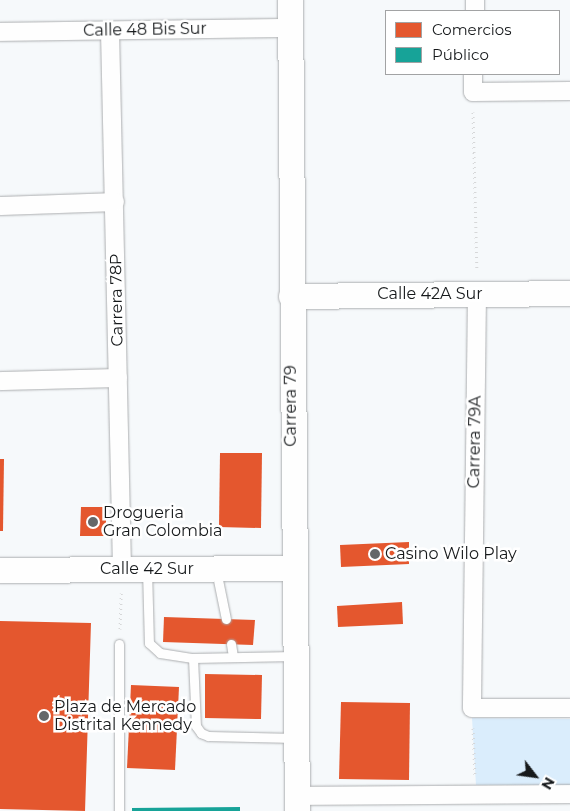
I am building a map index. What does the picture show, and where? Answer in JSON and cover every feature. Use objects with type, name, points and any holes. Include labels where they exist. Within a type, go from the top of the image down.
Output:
[{"type":"street","name":"Carrera 79","points":[[290,0],[296,803]]},
{"type":"street","name":"Calle 48 Bis Sur","points":[[0,32],[290,28]]},
{"type":"street","name":"Carrera 78P","points":[[110,31],[122,581]]},
{"type":"street","points":[[473,75],[473,92],[570,91]]},
{"type":"street","points":[[0,206],[115,202]]},
{"type":"street","name":"Calle 42A Sur","points":[[291,296],[570,293]]},
{"type":"street","name":"Carrera 79A","points":[[472,708],[477,294]]},
{"type":"street","points":[[0,381],[118,378]]},
{"type":"street","name":"Calle 42 Sur","points":[[0,570],[122,581],[147,569],[293,568]]},
{"type":"street","points":[[472,708],[570,708]]},
{"type":"street","points":[[296,803],[476,803],[570,794]]},
{"type":"lane","points":[[147,569],[149,643],[160,653],[193,658],[294,656]]},
{"type":"lane","points":[[216,569],[226,619]]},
{"type":"lane","points":[[119,644],[119,811]]},
{"type":"lane","points":[[230,644],[233,657]]},
{"type":"lane","points":[[193,658],[196,726],[201,733],[208,736],[295,738]]},
{"type":"path","points":[[473,92],[477,294]]},
{"type":"path","points":[[119,644],[122,581]]},
{"type":"path","points":[[472,708],[476,803]]},
{"type":"shaded area","points":[[472,718],[570,719],[570,785],[476,785]]},
{"type":"building: Comercios","points":[[220,453],[262,453],[261,528],[219,527]]},
{"type":"building: Comercios","points":[[0,459],[4,459],[3,531],[0,531]]},
{"type":"building: Comercios","name":"Drogueria Gran Colombia","points":[[81,507],[106,507],[106,536],[80,536]]},
{"type":"building: Comercios","name":"Casino Wilo Play","points":[[409,542],[409,564],[341,567],[340,545]]},
{"type":"building: Comercios","points":[[402,602],[403,624],[338,627],[337,606]]},
{"type":"building: Comercios","points":[[164,617],[255,620],[253,645],[163,642]]},
{"type":"building: Comercios","name":"Plaza de Mercado Distrital Kennedy","points":[[0,621],[91,623],[85,811],[0,809]]},
{"type":"building: Comercios","points":[[205,674],[262,675],[261,719],[205,718]]},
{"type":"building: Comercios","points":[[131,685],[179,687],[175,770],[127,768]]},
{"type":"building: Comercios","points":[[341,702],[410,703],[409,780],[339,779]]},
{"type":"building: Público","points":[[240,807],[240,811],[132,811],[132,808]]},
{"type":"place","name":"Drogueria Gran Colombia","points":[[93,522]]},
{"type":"place","name":"Casino Wilo Play","points":[[375,554]]},
{"type":"place","name":"Plaza de Mercado Distrital Kennedy","points":[[44,716]]}]
